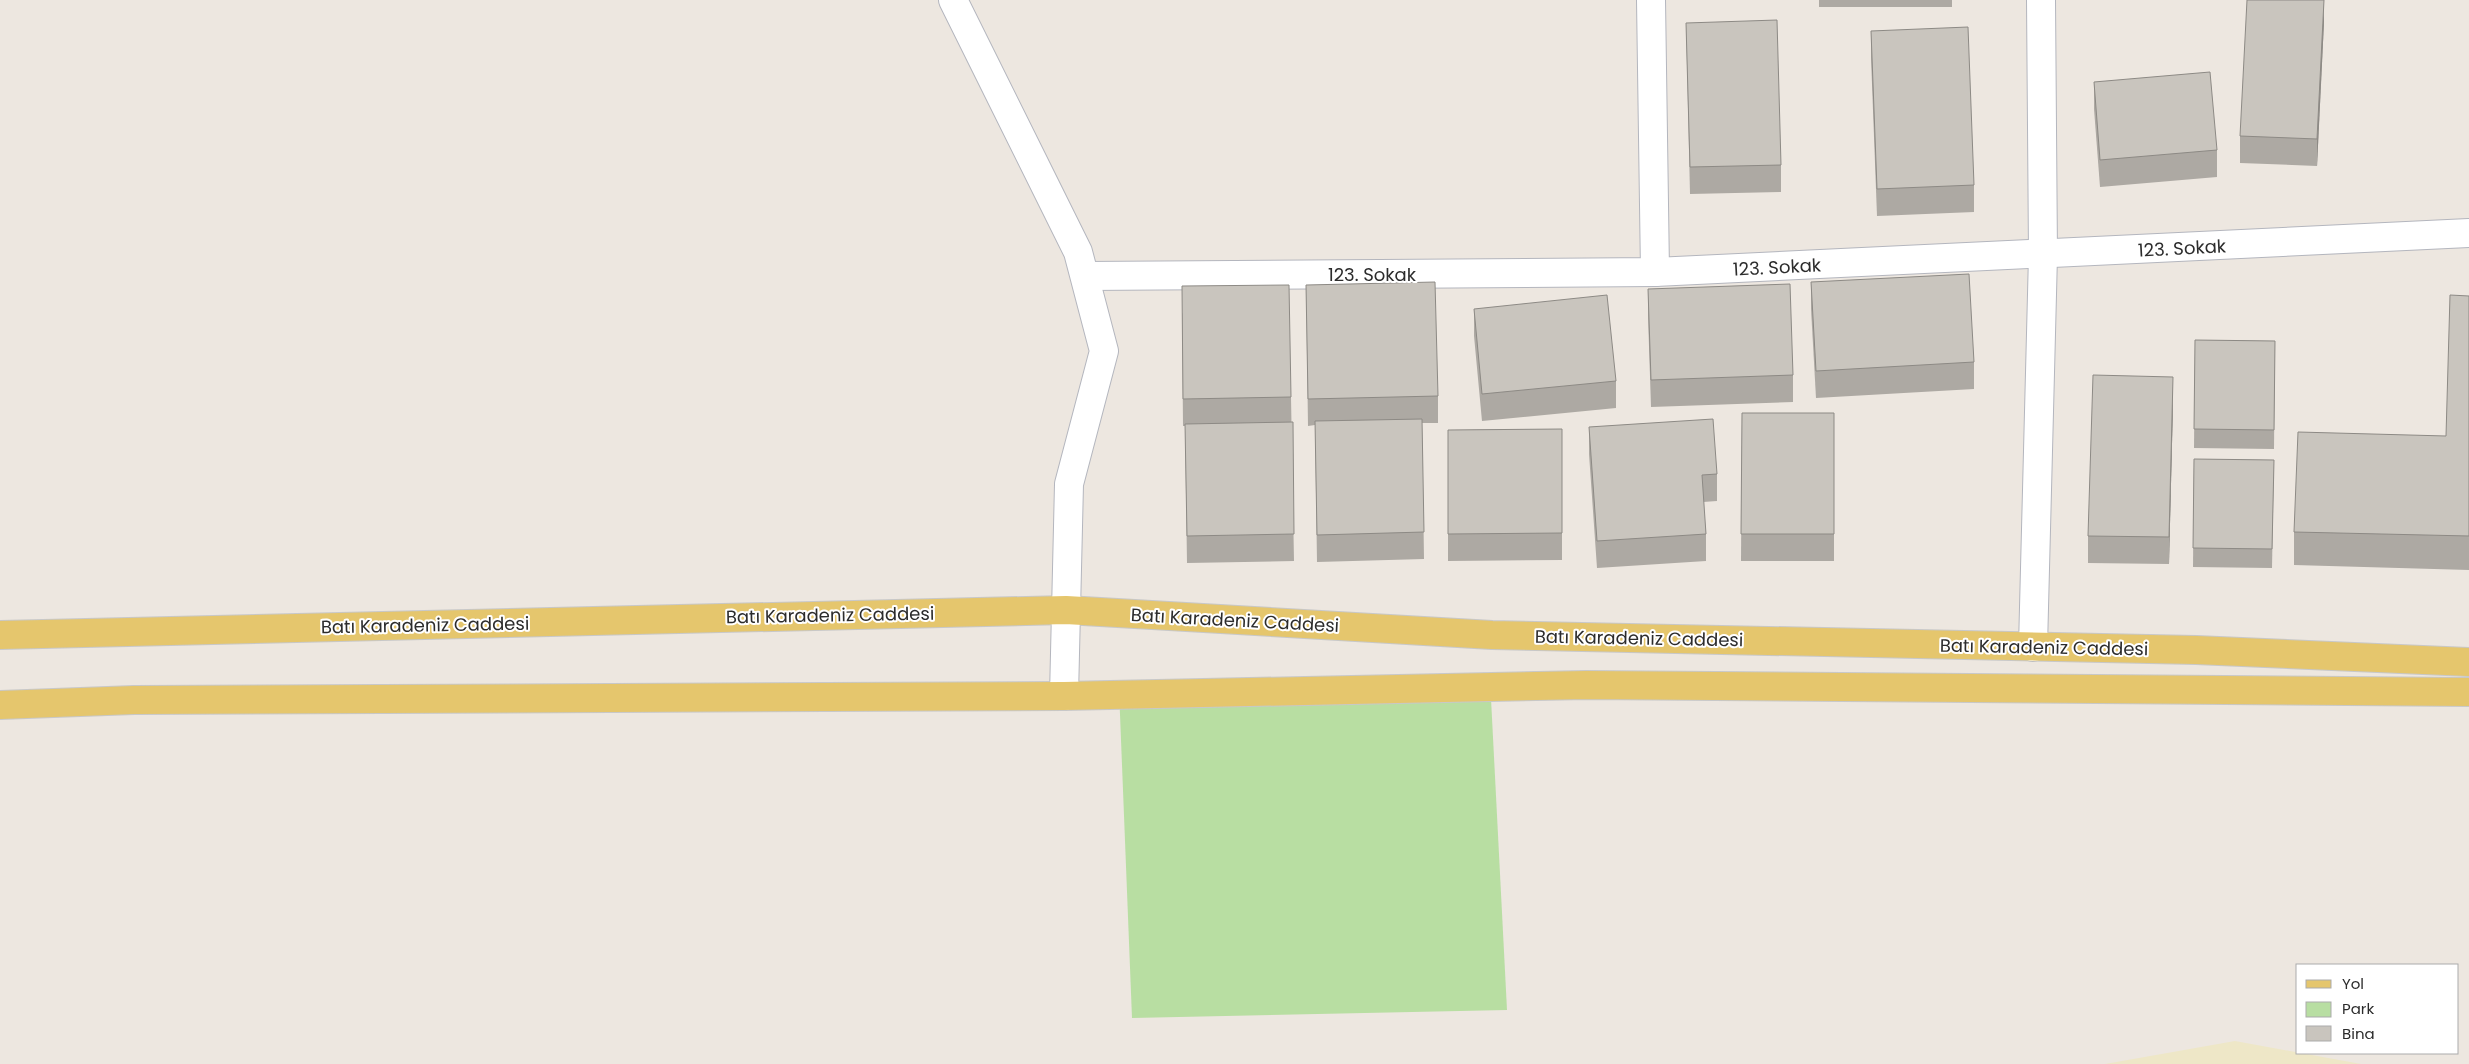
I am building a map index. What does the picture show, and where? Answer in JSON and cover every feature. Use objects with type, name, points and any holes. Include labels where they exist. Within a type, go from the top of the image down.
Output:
[{"type":"main road","name":"Batı Karadeniz Caddesi","points":[[0,635],[1066,610],[1492,635],[2196,650],[2469,662]]},
{"type":"main road","points":[[0,705],[134,700],[1064,696],[1586,684],[2469,692]]},
{"type":"street","points":[[953,0],[1078,252],[1104,351],[1069,484],[1064,696]]},
{"type":"street","points":[[1651,0],[1656,272]]},
{"type":"street","points":[[2033,647],[2043,255],[2041,0]]},
{"type":"street","name":"123. Sokak","points":[[1085,276],[1656,272],[2043,255],[2469,233]]},
{"type":"green space","points":[[1490,679],[1507,1010],[1132,1018],[1119,689]]},
{"type":"sand","points":[[2235,1041],[2296,1052],[2296,1054],[2306,1054],[2361,1064],[2105,1064]]},
{"type":"building","points":[[2247,0],[2324,0],[2317,139],[2240,136]]},
{"type":"building","points":[[1777,20],[1781,165],[1690,167],[1686,23]]},
{"type":"building","points":[[1968,27],[1974,185],[1877,189],[1871,31]]},
{"type":"building","points":[[2210,72],[2217,150],[2100,160],[2094,82]]},
{"type":"building","points":[[1969,274],[1974,362],[1816,371],[1811,282]]},
{"type":"building","points":[[1435,282],[1438,396],[1308,399],[1306,285]]},
{"type":"building","points":[[1790,284],[1793,375],[1651,380],[1648,289]]},
{"type":"building","points":[[1289,285],[1291,397],[1183,399],[1182,286]]},
{"type":"building","points":[[1607,295],[1616,381],[1482,394],[1474,309]]},
{"type":"building","points":[[2450,295],[2469,296],[2469,536],[2294,532],[2298,432],[2446,436]]},
{"type":"building","points":[[2195,340],[2275,341],[2274,430],[2194,429]]},
{"type":"building","points":[[2093,375],[2173,377],[2169,537],[2088,536]]},
{"type":"building","points":[[1742,413],[1834,413],[1834,534],[1741,534]]},
{"type":"building","points":[[1422,419],[1424,532],[1317,535],[1315,421]]},
{"type":"building","points":[[1713,419],[1717,474],[1702,475],[1706,534],[1597,541],[1589,427]]},
{"type":"building","points":[[1293,422],[1294,534],[1187,536],[1185,424]]},
{"type":"building","points":[[1562,429],[1562,533],[1448,534],[1448,430]]},
{"type":"building","points":[[2194,459],[2274,460],[2272,549],[2193,548]]}]
